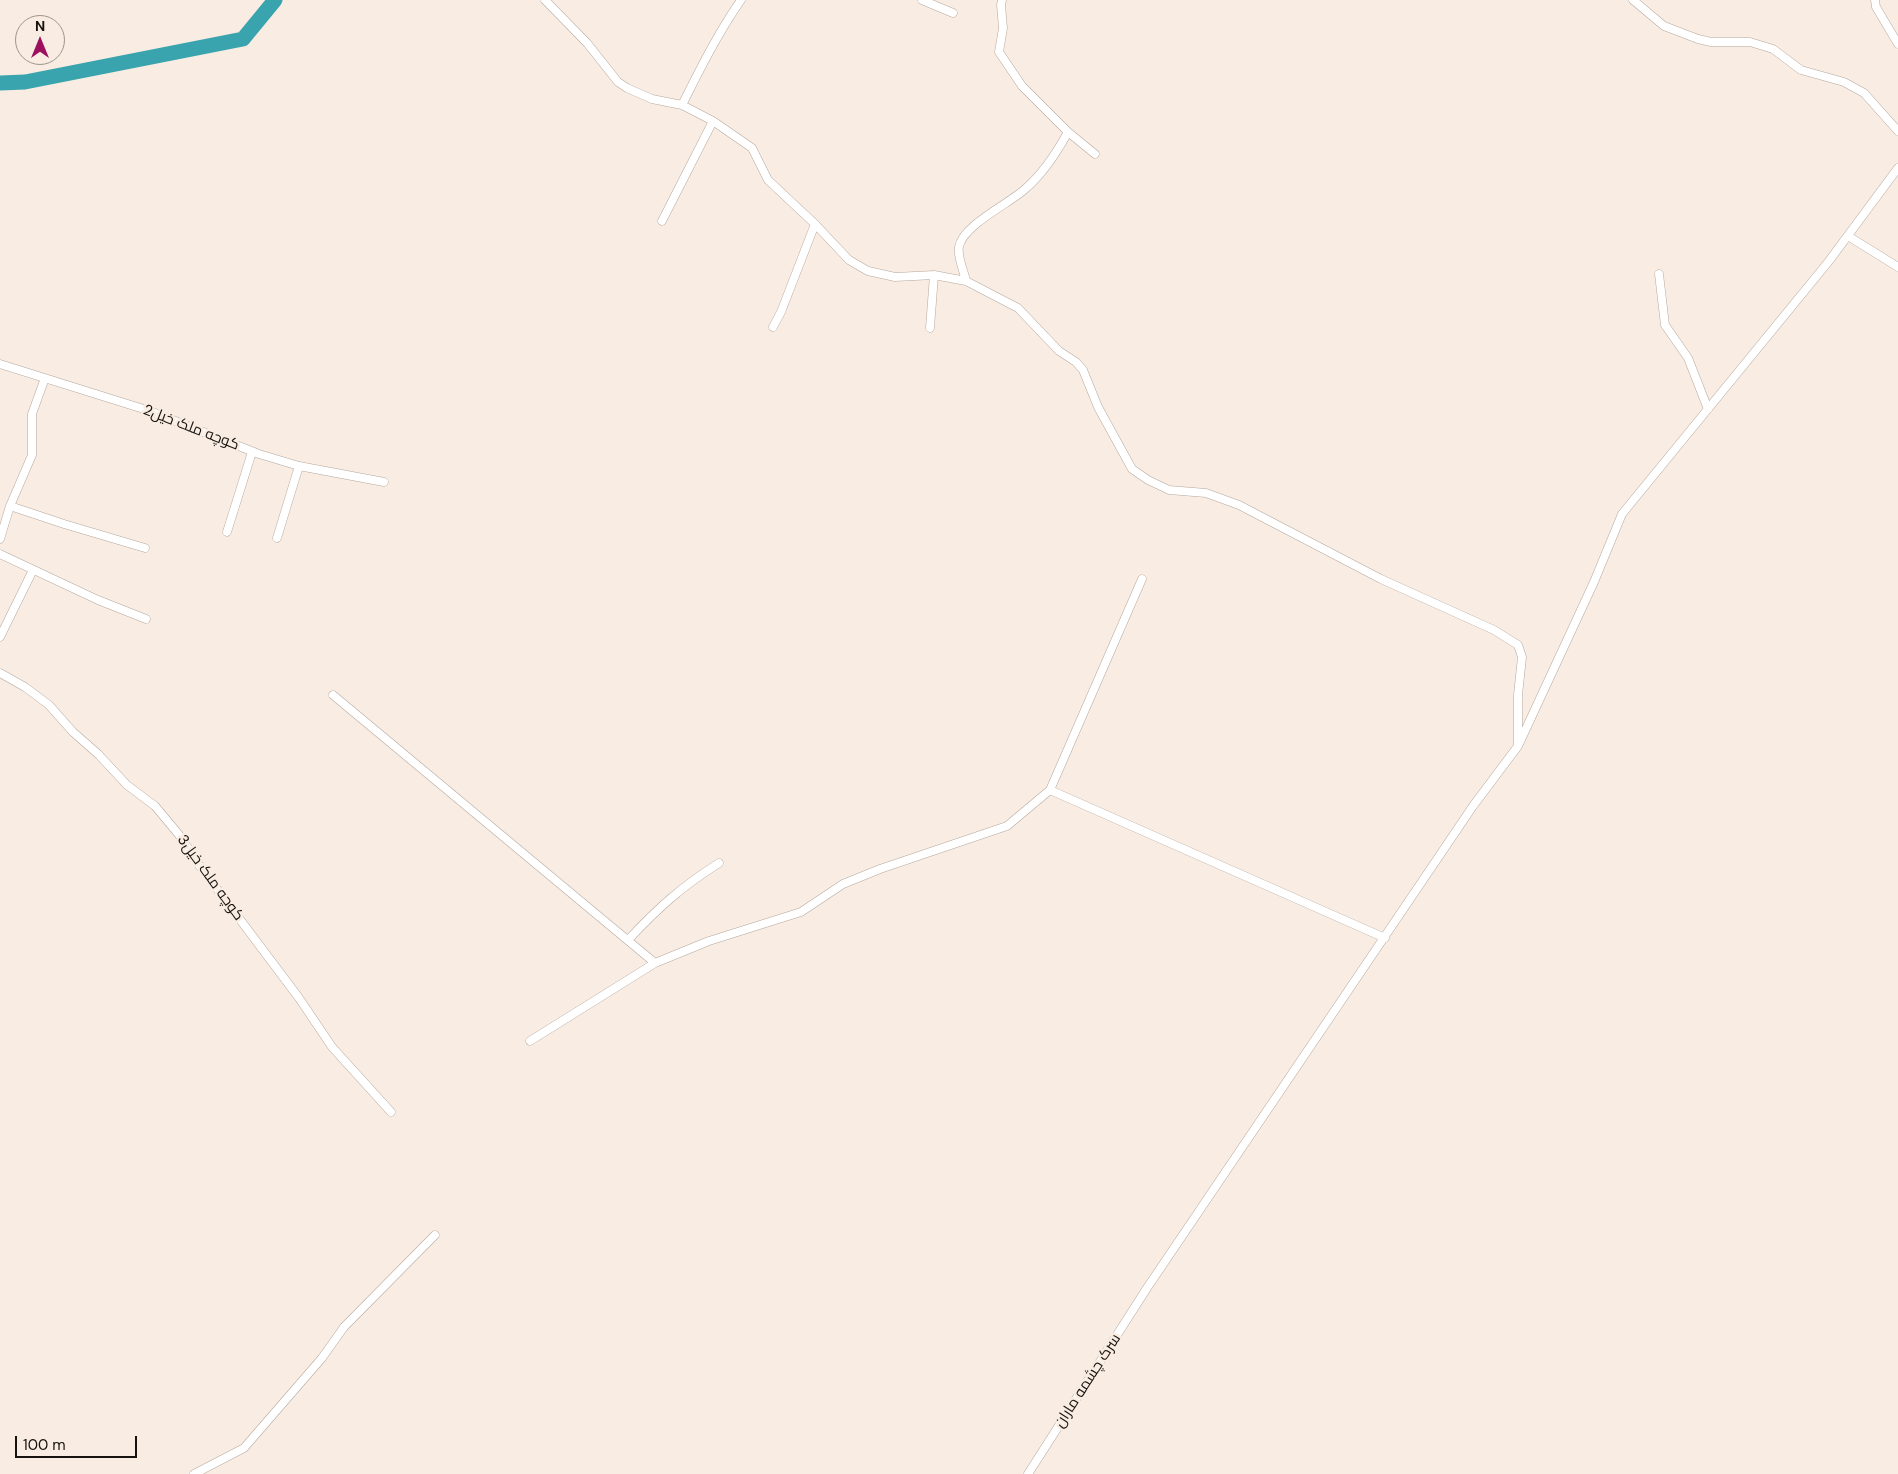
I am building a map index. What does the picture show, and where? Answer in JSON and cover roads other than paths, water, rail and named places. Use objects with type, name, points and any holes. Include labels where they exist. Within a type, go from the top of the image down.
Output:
[{"type":"street","points":[[545,0],[587,43],[618,82],[652,99],[682,105],[713,121],[752,148],[768,180],[815,224],[848,260],[868,271],[895,278],[934,275],[966,281],[1018,308],[1059,351],[1076,362],[1083,370],[1098,406],[1132,469],[1148,480],[1169,490],[1206,493],[1239,505],[1381,579],[1494,630],[1518,645],[1522,657],[1518,694],[1518,746]]},
{"type":"street","points":[[682,105],[710,50],[741,0]]},
{"type":"street","points":[[922,0],[954,13]]},
{"type":"street","points":[[1002,0],[1000,6],[1003,28],[999,52],[1022,86],[1068,132],[1095,154]]},
{"type":"street","points":[[1633,0],[1664,26],[1698,40],[1750,42],[1774,49],[1801,70],[1844,82],[1864,93],[1898,130]]},
{"type":"street","points":[[1874,0],[1876,7],[1898,44]]},
{"type":"street","points":[[662,221],[713,121]]},
{"type":"street","points":[[966,281],[958,248],[963,235],[1000,206],[1024,191],[1050,163],[1068,132]]},
{"type":"street","name":"سرک چشمه ماران","points":[[1028,1474],[1147,1288],[1473,806],[1518,746],[1594,582],[1622,514],[1829,261],[1898,168]]},
{"type":"street","points":[[774,327],[782,312],[815,224]]},
{"type":"street","points":[[1848,236],[1898,267]]},
{"type":"street","points":[[1659,274],[1665,324],[1688,358],[1708,409]]},
{"type":"street","points":[[930,328],[934,275]]},
{"type":"street","name":"کوچه ملک خیل2","points":[[0,364],[150,411],[252,452],[299,466],[384,482]]},
{"type":"street","points":[[0,539],[10,506],[32,455],[32,414],[44,378]]},
{"type":"street","points":[[227,532],[252,452]]},
{"type":"street","points":[[277,538],[299,466]]},
{"type":"street","points":[[10,506],[145,548]]},
{"type":"street","points":[[0,554],[98,600],[146,619]]},
{"type":"street","points":[[0,637],[32,570]]},
{"type":"street","points":[[530,1042],[655,963],[709,940],[801,912],[843,884],[880,869],[1007,826],[1050,790],[1142,579]]},
{"type":"street","name":"کوچه ملک خیل3","points":[[0,673],[26,687],[49,705],[73,732],[98,754],[127,785],[155,806],[180,836],[196,861],[332,1047],[391,1112]]},
{"type":"street","points":[[333,695],[655,963]]},
{"type":"street","points":[[1050,790],[1385,938]]},
{"type":"street","points":[[628,940],[659,906],[692,880],[718,863]]},
{"type":"street","points":[[194,1474],[244,1448],[322,1358],[344,1327],[435,1235]]},
{"type":"waterway","points":[[0,83],[25,82],[243,39],[275,0]]}]
